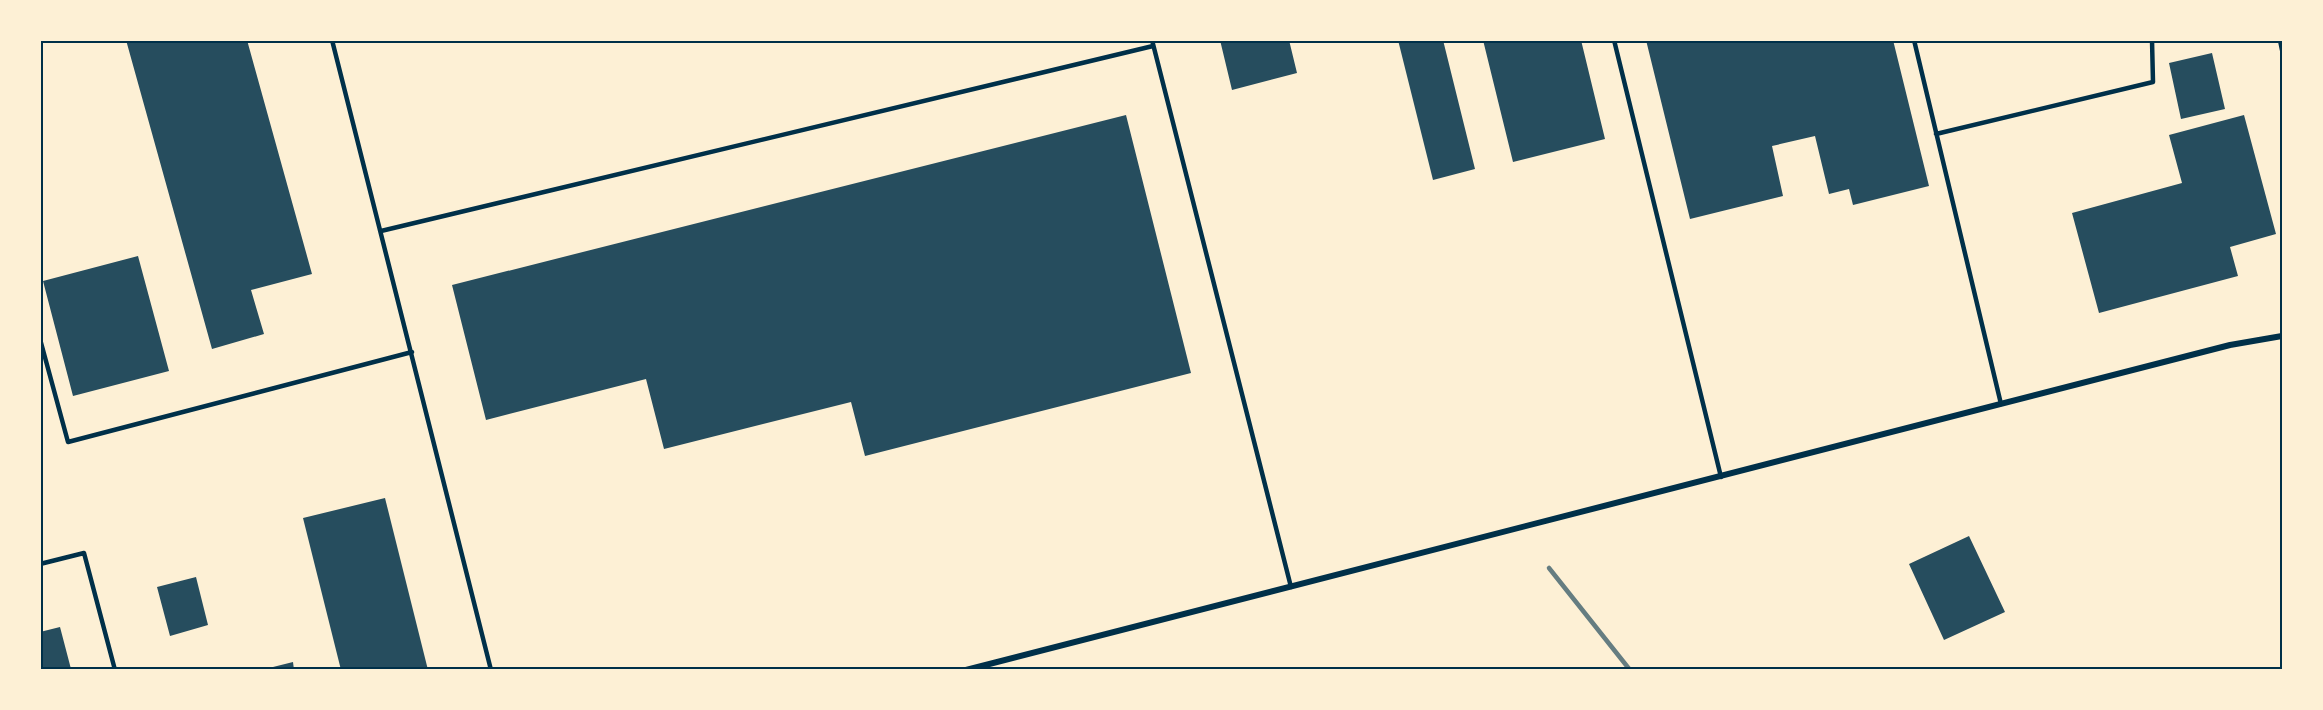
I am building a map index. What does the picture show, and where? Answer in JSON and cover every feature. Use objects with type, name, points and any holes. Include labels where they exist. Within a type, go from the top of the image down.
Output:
[{"type":"street","points":[[966,669],[2230,345],[2283,336]]},
{"type":"lane","points":[[332,40],[491,669]]},
{"type":"lane","points":[[1614,40],[1721,477]]},
{"type":"lane","points":[[1914,40],[2001,404]]},
{"type":"lane","points":[[1936,134],[2154,82],[2152,40]]},
{"type":"lane","points":[[2280,40],[2283,50]]},
{"type":"lane","points":[[381,231],[1152,43],[1291,587]]},
{"type":"lane","points":[[40,339],[68,442],[412,352]]},
{"type":"lane","points":[[40,564],[84,554],[115,669]]},
{"type":"building","points":[[126,40],[247,40],[312,274],[251,290],[264,334],[212,349]]},
{"type":"building","points":[[1220,40],[1289,40],[1297,73],[1232,90]]},
{"type":"building","points":[[1398,40],[1443,40],[1475,169],[1433,180]]},
{"type":"building","points":[[1483,40],[1581,40],[1605,139],[1513,162]]},
{"type":"building","points":[[1646,40],[1893,40],[1929,186],[1853,205],[1849,189],[1829,194],[1815,136],[1772,146],[1783,196],[1690,219]]},
{"type":"building","points":[[2212,53],[2225,109],[2181,119],[2169,63]]},
{"type":"building","points":[[1126,115],[1191,373],[865,456],[851,402],[664,449],[646,379],[486,420],[452,285]]},
{"type":"building","points":[[2244,115],[2276,234],[2230,247],[2238,276],[2099,313],[2072,213],[2182,183],[2169,135]]},
{"type":"building","points":[[138,256],[169,371],[73,396],[43,281]]},
{"type":"building","points":[[385,498],[428,670],[341,670],[303,518]]},
{"type":"building","points":[[1969,536],[2005,612],[1944,640],[1909,564]]},
{"type":"building","points":[[196,577],[208,625],[170,636],[157,587]]},
{"type":"building","points":[[60,627],[71,669],[40,670],[40,632]]},
{"type":"building","points":[[293,662],[294,670],[265,670],[265,669]]},
{"type":"railway","points":[[1549,568],[1630,670]]}]
